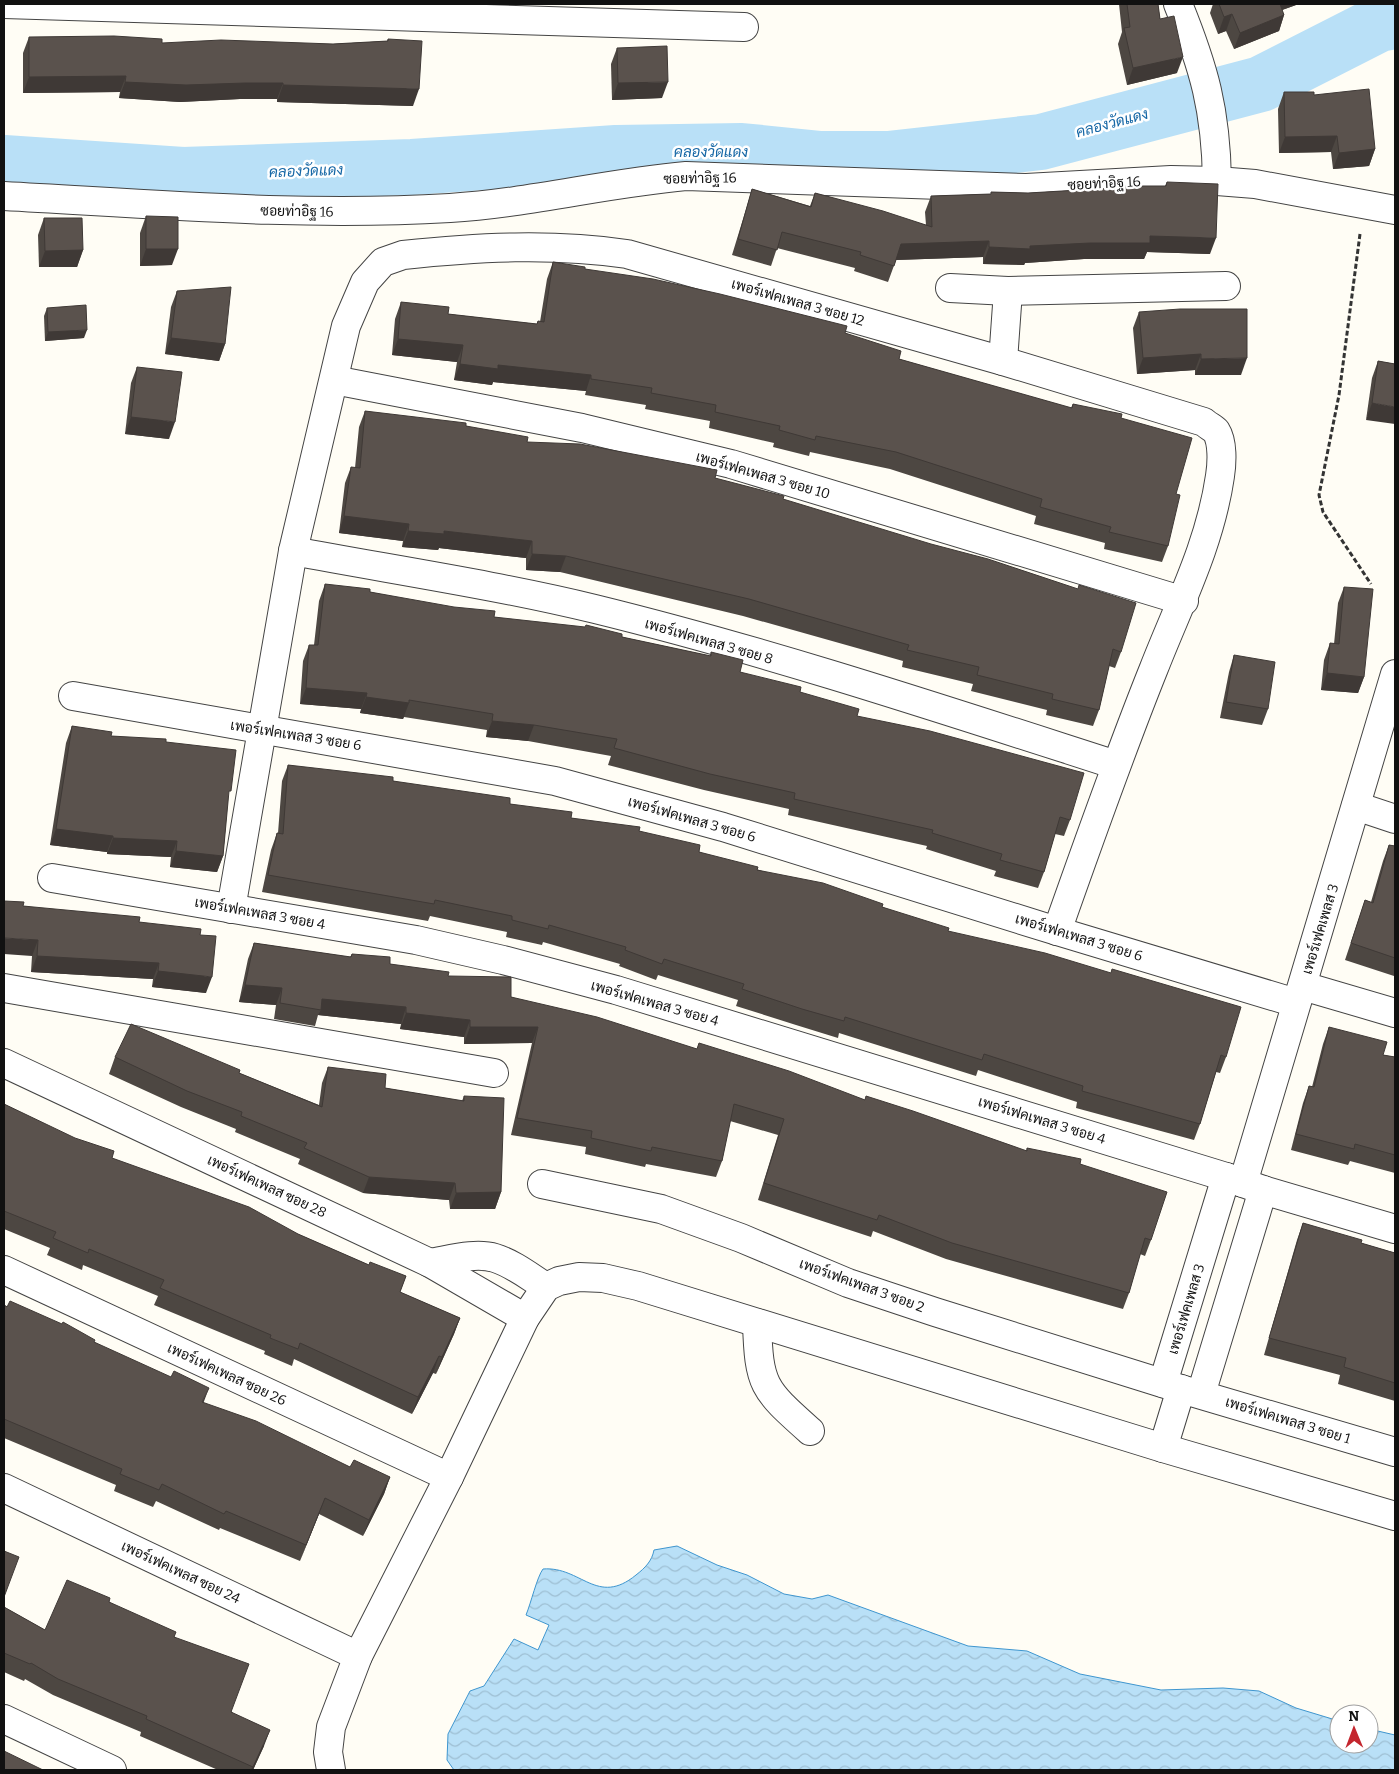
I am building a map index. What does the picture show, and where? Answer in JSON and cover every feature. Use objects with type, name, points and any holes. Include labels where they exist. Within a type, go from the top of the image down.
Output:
[{"type":"street","points":[[4,4],[454,10],[744,27]]},
{"type":"street","points":[[1178,4],[1199,55],[1212,105],[1216,141],[1217,181]]},
{"type":"street","name":"ซอยท่าอิฐ 16","points":[[4,196],[303,212],[452,208],[555,195],[641,180],[686,176],[1026,188],[1171,180],[1255,184],[1395,210]]},
{"type":"street","name":"เพอร์เฟคเพลส 3 ซอย 12","points":[[334,380],[346,326],[365,282],[383,262],[403,255],[439,251],[538,246],[583,248],[627,254],[1003,361],[1204,422],[1216,431],[1222,452],[1221,475],[1206,539],[1184,601]]},
{"type":"street","points":[[950,288],[1008,290],[1226,286]]},
{"type":"street","points":[[1003,361],[1008,290]]},
{"type":"street","points":[[231,909],[293,551],[334,380]]},
{"type":"street","name":"เพอร์เฟคเพลส 3 ซอย 10","points":[[334,380],[582,428],[731,464],[1184,601]]},
{"type":"street","name":"เพอร์เฟคเพลส 3 ซอย 8","points":[[293,551],[595,609],[739,648],[1116,765]]},
{"type":"street","points":[[1057,931],[1116,765],[1155,666],[1184,601]]},
{"type":"street","name":"เพอร์เฟคเพลส 3","points":[[1163,1448],[1244,1183],[1395,674]]},
{"type":"street","name":"เพอร์เฟคเพลส 3 ซอย 6","points":[[73,696],[555,781],[723,827],[1057,931],[1300,994],[1395,1013]]},
{"type":"street","points":[[1356,806],[1395,819]]},
{"type":"street","name":"เพอร์เฟคเพลส 3 ซอย 4","points":[[52,878],[416,940],[616,990],[1395,1229]]},
{"type":"street","points":[[4,988],[494,1073]]},
{"type":"street","name":"เพอร์เฟคเพลส ซอย 28","points":[[4,1062],[430,1263],[525,1318]]},
{"type":"street","name":"เพอร์เฟคเพลส 3","points":[[1182,1389],[1244,1183]]},
{"type":"street","name":"เพอร์เฟคเพลส 3 ซอย 2","points":[[542,1184],[661,1209],[741,1238],[848,1283],[1182,1389]]},
{"type":"street","points":[[430,1263],[464,1257],[494,1257],[546,1287]]},
{"type":"street","name":"เพอร์เฟคเพลส ซอย 26","points":[[4,1270],[449,1477]]},
{"type":"street","points":[[331,1770],[328,1752],[331,1727],[358,1656],[449,1477],[525,1318],[546,1287],[559,1281],[579,1277],[603,1278],[638,1286],[1163,1448],[1395,1516]]},
{"type":"street","points":[[757,1323],[761,1373],[768,1391],[810,1431]]},
{"type":"street","name":"เพอร์เฟคเพลส 3 ซอย 1","points":[[1182,1389],[1395,1452]]},
{"type":"street","name":"เพอร์เฟคเพลส ซอย 24","points":[[4,1488],[358,1656]]},
{"type":"street","points":[[4,1719],[112,1770]]},
{"type":"path","points":[[1365,204],[1350,296],[1338,395],[1319,495],[1323,512],[1371,584]]},
{"type":"water","points":[[677,1546],[717,1565],[747,1575],[784,1594],[812,1599],[828,1595],[968,1646],[1027,1651],[1080,1674],[1161,1690],[1223,1688],[1259,1691],[1296,1708],[1329,1718],[1329,1754],[1379,1754],[1379,1731],[1395,1735],[1395,1770],[454,1770],[447,1760],[448,1734],[470,1691],[484,1686],[514,1639],[538,1650],[549,1625],[526,1615],[543,1569],[568,1573],[589,1583],[610,1587],[622,1584],[645,1567],[650,1561],[654,1550]]},
{"type":"building","points":[[1127,4],[1158,4],[1160,19],[1174,16],[1183,57],[1133,68],[1124,28],[1130,27]]},
{"type":"building","points":[[1219,4],[1280,4],[1284,15],[1240,33],[1232,14],[1224,17]]},
{"type":"building","points":[[114,36],[162,39],[162,43],[221,40],[333,44],[388,41],[388,39],[422,41],[419,89],[283,85],[283,83],[186,85],[125,82],[126,76],[29,77],[29,37]]},
{"type":"building","points":[[667,46],[668,82],[618,83],[617,48]]},
{"type":"building","points":[[1369,89],[1375,149],[1339,153],[1337,136],[1285,137],[1284,92],[1314,92],[1314,95]]},
{"type":"building","points":[[1167,182],[1218,184],[1216,238],[1150,236],[1150,243],[1030,246],[1030,249],[989,247],[989,241],[901,244],[894,266],[860,255],[861,252],[782,232],[777,250],[738,239],[752,189],[811,207],[815,193],[883,211],[932,227],[931,196],[991,194],[991,192],[1028,193],[1113,188],[1113,186],[1166,186]]},
{"type":"building","points":[[146,216],[178,217],[178,249],[146,249]]},
{"type":"building","points":[[44,218],[82,218],[83,250],[45,251]]},
{"type":"building","points":[[553,262],[585,267],[585,269],[653,279],[847,326],[845,333],[901,351],[899,359],[1072,408],[1073,404],[1122,414],[1121,418],[1192,438],[1176,494],[1180,495],[1168,546],[1109,532],[1111,527],[1040,507],[1042,499],[896,452],[816,436],[815,440],[779,430],[780,426],[715,412],[716,405],[651,393],[652,388],[591,379],[591,375],[498,365],[498,369],[460,364],[463,345],[398,339],[401,302],[449,307],[448,314],[537,324],[538,321],[544,322]]},
{"type":"building","points":[[231,287],[225,344],[171,338],[177,291]]},
{"type":"building","points":[[86,305],[87,330],[48,332],[47,308]]},
{"type":"building","points":[[1180,309],[1247,309],[1247,358],[1201,359],[1201,354],[1143,358],[1139,312]]},
{"type":"building","points":[[1378,361],[1395,364],[1395,407],[1372,403]]},
{"type":"building","points":[[137,367],[182,372],[175,422],[131,417]]},
{"type":"building","points":[[365,411],[466,423],[466,426],[528,437],[527,442],[580,444],[717,470],[715,478],[784,496],[783,499],[931,544],[988,559],[1078,589],[1079,585],[1136,603],[1121,652],[1113,649],[1099,710],[1052,699],[1053,694],[977,675],[979,667],[907,650],[909,645],[749,599],[566,556],[532,554],[532,541],[444,531],[444,534],[408,531],[409,524],[344,516],[351,467],[360,468]]},
{"type":"building","points":[[325,584],[370,589],[370,592],[454,607],[495,611],[494,617],[585,627],[586,625],[622,634],[622,637],[711,656],[711,652],[743,660],[740,672],[801,687],[800,692],[859,709],[857,716],[930,731],[1084,773],[1070,820],[1060,817],[1044,872],[1000,860],[1002,854],[932,833],[933,830],[794,799],[795,793],[710,774],[614,748],[617,739],[534,725],[492,721],[493,714],[409,700],[409,703],[366,697],[367,693],[306,688],[309,645],[318,645]]},
{"type":"building","points":[[1344,587],[1373,589],[1364,677],[1327,673],[1330,643],[1339,644]]},
{"type":"building","points":[[1234,655],[1275,662],[1268,709],[1226,702]]},
{"type":"building","points":[[72,726],[112,732],[111,736],[166,739],[166,742],[236,750],[231,791],[229,791],[223,856],[176,851],[177,841],[113,838],[113,836],[56,829]]},
{"type":"building","points":[[288,765],[393,777],[393,781],[510,798],[510,804],[572,812],[571,818],[640,827],[639,831],[700,845],[699,852],[758,867],[757,870],[823,883],[883,904],[882,907],[949,928],[948,931],[1045,953],[1111,973],[1112,969],[1241,1007],[1226,1057],[1221,1055],[1200,1124],[1082,1091],[1083,1086],[984,1054],[982,1060],[845,1017],[844,1021],[802,1009],[742,989],[744,984],[664,959],[662,964],[625,950],[626,947],[549,925],[548,929],[512,920],[512,916],[435,900],[434,904],[268,875],[277,833],[283,834]]},
{"type":"building","points":[[1389,845],[1395,846],[1395,958],[1351,943],[1365,900],[1373,903]]},
{"type":"building","points":[[4,901],[24,902],[23,906],[140,917],[139,922],[201,929],[200,935],[216,936],[212,977],[158,971],[159,963],[37,956],[38,940],[4,938]]},
{"type":"building","points":[[254,943],[351,957],[352,954],[390,957],[390,964],[449,972],[448,976],[511,977],[511,997],[597,1017],[697,1049],[699,1043],[789,1071],[865,1100],[866,1096],[913,1111],[1027,1151],[1027,1148],[1081,1159],[1080,1164],[1167,1192],[1151,1240],[1145,1238],[1129,1293],[952,1243],[879,1215],[877,1220],[764,1183],[784,1119],[734,1104],[722,1161],[652,1147],[651,1151],[591,1138],[592,1131],[517,1118],[538,1027],[470,1027],[470,1020],[406,1013],[406,1007],[322,999],[321,1010],[280,1003],[282,988],[245,985]]},
{"type":"building","points":[[131,1024],[240,1070],[239,1073],[322,1107],[328,1067],[386,1074],[385,1088],[464,1101],[464,1096],[504,1098],[501,1192],[456,1193],[455,1183],[369,1177],[304,1148],[307,1143],[241,1116],[242,1112],[187,1091],[115,1057]]},
{"type":"building","points":[[1329,1027],[1387,1042],[1383,1055],[1395,1057],[1395,1155],[1355,1144],[1354,1149],[1296,1134],[1309,1086],[1314,1087]]},
{"type":"building","points":[[4,1104],[75,1138],[114,1151],[112,1158],[249,1207],[298,1234],[369,1265],[370,1262],[406,1276],[400,1292],[460,1318],[442,1357],[439,1356],[418,1397],[300,1343],[298,1349],[270,1338],[271,1335],[160,1288],[164,1280],[89,1249],[88,1253],[53,1238],[56,1232],[4,1211]]},
{"type":"building","points":[[1303,1223],[1362,1240],[1361,1243],[1395,1253],[1395,1383],[1344,1367],[1346,1358],[1269,1338]]},
{"type":"building","points":[[10,1301],[62,1324],[63,1322],[95,1340],[94,1342],[171,1377],[174,1371],[209,1388],[202,1402],[256,1421],[350,1467],[354,1460],[390,1477],[369,1520],[325,1498],[306,1545],[226,1511],[224,1514],[162,1484],[159,1490],[120,1474],[122,1469],[4,1419],[4,1305],[7,1307]]},
{"type":"building","points":[[4,1551],[19,1557],[4,1597]]},
{"type":"building","points":[[67,1580],[110,1598],[109,1602],[176,1632],[174,1637],[249,1664],[231,1712],[270,1730],[253,1767],[146,1719],[147,1716],[58,1679],[31,1663],[4,1653],[4,1607],[45,1630]]},
{"type":"building","points":[[4,1751],[43,1770],[4,1770]]},
{"type":"waterway","name":"คลองวัดแดง","points":[[4,163],[183,175],[412,167],[616,153],[742,151],[821,159],[888,159],[1041,142],[1261,84],[1379,24],[1395,21]]}]
